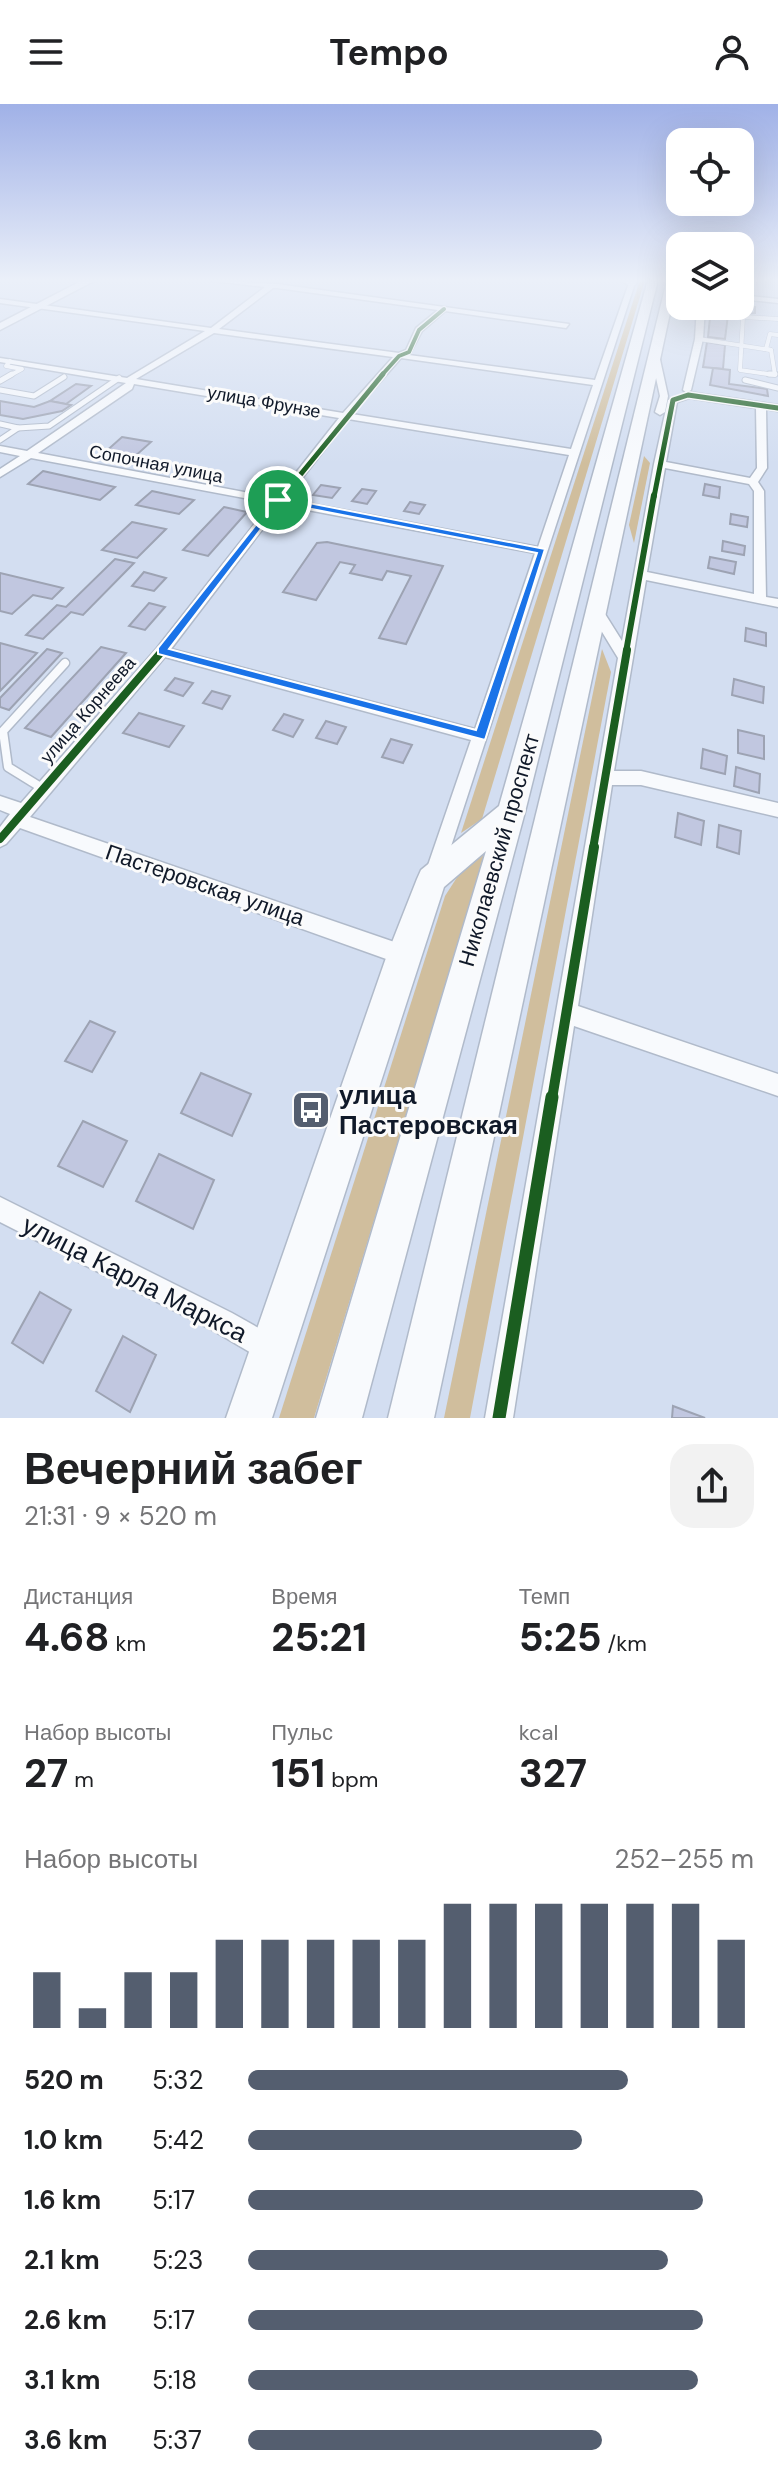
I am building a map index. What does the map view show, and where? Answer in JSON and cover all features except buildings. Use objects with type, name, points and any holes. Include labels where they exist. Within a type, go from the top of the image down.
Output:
[{"type":"main road","name":"Николаевский проспект","points":[[339,1418],[511,812],[622,341]]},
{"type":"main road","name":"Николаевский проспект","points":[[411,1418],[658,341]]},
{"type":"main road","points":[[249,1418],[403,955],[432,879],[511,812]]},
{"type":"street","points":[[0,474],[129,387],[131,379],[194,341]]},
{"type":"street","points":[[289,341],[598,383]]},
{"type":"street","name":"улица Корнеева","points":[[0,839],[162,651],[345,416],[399,356],[409,352],[414,341]]},
{"type":"street","points":[[432,879],[614,341]]},
{"type":"street","points":[[687,390],[698,341]]},
{"type":"street","points":[[655,355],[664,396],[653,444],[659,464]]},
{"type":"street","name":"улица Фрунзе","points":[[5,360],[576,453]]},
{"type":"street","points":[[499,1418],[625,658],[673,400],[685,395],[778,408]]},
{"type":"street","points":[[753,482],[762,468],[761,406]]},
{"type":"street","name":"Сопочная улица","points":[[0,449],[258,500],[278,500],[542,551]]},
{"type":"street","points":[[659,464],[753,482],[759,491],[760,599]]},
{"type":"street","points":[[642,575],[778,603]]},
{"type":"street","points":[[595,609],[625,658]]},
{"type":"street","points":[[162,651],[480,736]]},
{"type":"street","points":[[605,778],[641,778],[778,810]]},
{"type":"street","name":"Пастеровская улица","points":[[0,803],[20,815],[403,955]]},
{"type":"street","points":[[566,1013],[778,1085]]},
{"type":"street","name":"улица Карла Маркса","points":[[0,1209],[223,1322],[270,1350]]},
{"type":"lane","points":[[714,341],[744,346],[766,349],[771,350],[775,375],[740,370],[744,346],[744,341]]},
{"type":"lane","points":[[766,349],[768,341]]},
{"type":"lane","points":[[0,381],[22,369],[6,366],[5,360]]},
{"type":"lane","points":[[0,390],[34,396],[64,377]]},
{"type":"lane","points":[[0,424],[18,428],[49,426],[119,378]]},
{"type":"lane","points":[[745,380],[778,388]]},
{"type":"lane","points":[[0,440],[18,428]]},
{"type":"lane","points":[[42,788],[8,767],[3,731],[65,663]]},
{"type":"shaded area","points":[[620,341],[626,341],[482,819],[461,833]]},
{"type":"shaded area","points":[[644,456],[650,463],[634,543],[629,525]]},
{"type":"shaded area","points":[[602,649],[611,672],[470,1418],[444,1418]]},
{"type":"shaded area","points":[[486,852],[314,1418],[279,1418],[445,896],[465,865]]},
{"type":"cycle path","points":[[0,839],[162,651],[345,416],[399,356],[409,352],[414,341]]},
{"type":"cycle path","points":[[499,1418],[625,658],[673,400],[688,395],[778,408]]},
{"type":"place","name":"улица Пастеровская","points":[[311,1110]]},
{"type":"route","points":[[278,500],[542,551],[480,736],[162,651],[278,500]]}]
